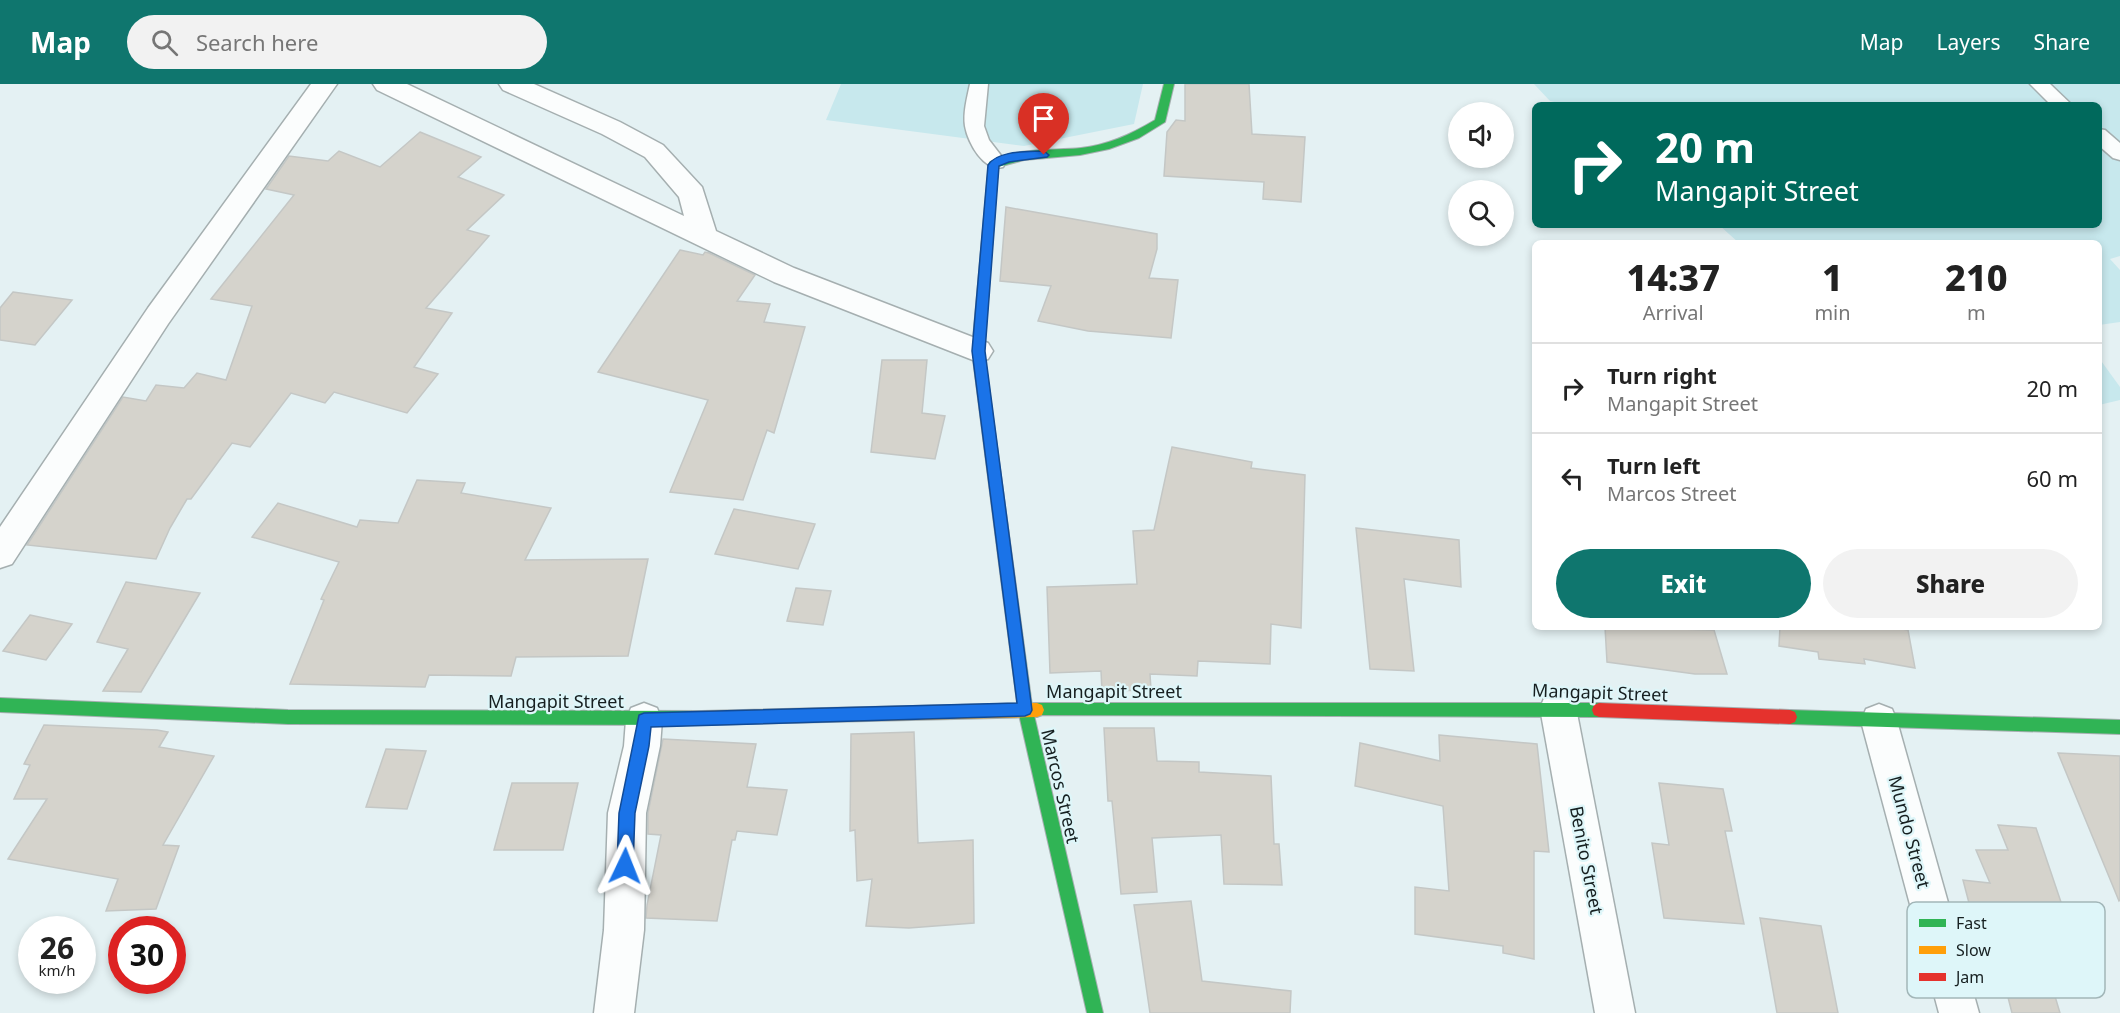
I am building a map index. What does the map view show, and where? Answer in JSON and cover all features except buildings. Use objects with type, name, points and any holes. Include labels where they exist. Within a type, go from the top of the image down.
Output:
[{"type":"street","points":[[0,555],[158,316],[324,84]]},
{"type":"street","points":[[386,84],[784,274],[978,351]]},
{"type":"street","points":[[512,84],[611,128],[654,151],[692,194],[704,236]]},
{"type":"street","points":[[996,162],[1009,158],[1101,149],[1142,135],[1160,122],[1169,84]]},
{"type":"street","name":"Marcos Street","points":[[996,162],[993,165],[989,197],[978,351],[1025,710],[1095,1013]]},
{"type":"street","name":"Mangapit Street","points":[[0,705],[288,717],[644,720],[1025,710],[1558,708],[1880,721],[2120,727]]},
{"type":"street","name":"Benito Street","points":[[1558,708],[1615,1013]]},
{"type":"street","points":[[614,1013],[624,930],[627,813],[642,746],[644,720]]},
{"type":"street","name":"Mundo Street","points":[[1880,721],[1929,902]]},
{"type":"street","name":"Mundo Street","points":[[1955,998],[1959,1013]]},
{"type":"lane","points":[[979,84],[973,129],[983,148],[996,162]]},
{"type":"lane","points":[[2039,84],[2060,102]]},
{"type":"lane","points":[[2102,138],[2120,153]]},
{"type":"shaded area","points":[[841,84],[1143,84],[1134,124],[1024,146],[826,120]]},
{"type":"shaded area","points":[[1534,84],[2120,84],[2120,256],[2110,259],[2120,270],[2120,322],[2102,325],[2102,240],[1736,240],[1722,228],[2102,228],[2102,102],[1550,101]]},
{"type":"shaded area","points":[[2102,362],[2120,387],[2120,400],[2102,404]]},
{"type":"traffic: fast","points":[[980,328],[993,165],[1011,158],[1090,150],[1135,136],[1160,122],[1169,84]]},
{"type":"traffic: fast","points":[[1008,579],[1025,710],[1095,1013]]},
{"type":"traffic: fast","points":[[0,705],[288,717],[702,718]]},
{"type":"traffic: fast","points":[[1037,710],[1599,710]]},
{"type":"traffic: fast","points":[[1790,717],[2120,727]]},
{"type":"traffic: slow","points":[[980,328],[978,351],[1008,579]]},
{"type":"traffic: slow","points":[[702,718],[1037,710]]},
{"type":"traffic: jam","points":[[1599,710],[1790,717]]},
{"type":"route","points":[[625,866],[627,813],[642,746],[644,720],[1025,710],[978,351],[993,165],[1002,159],[1044,155]]}]
